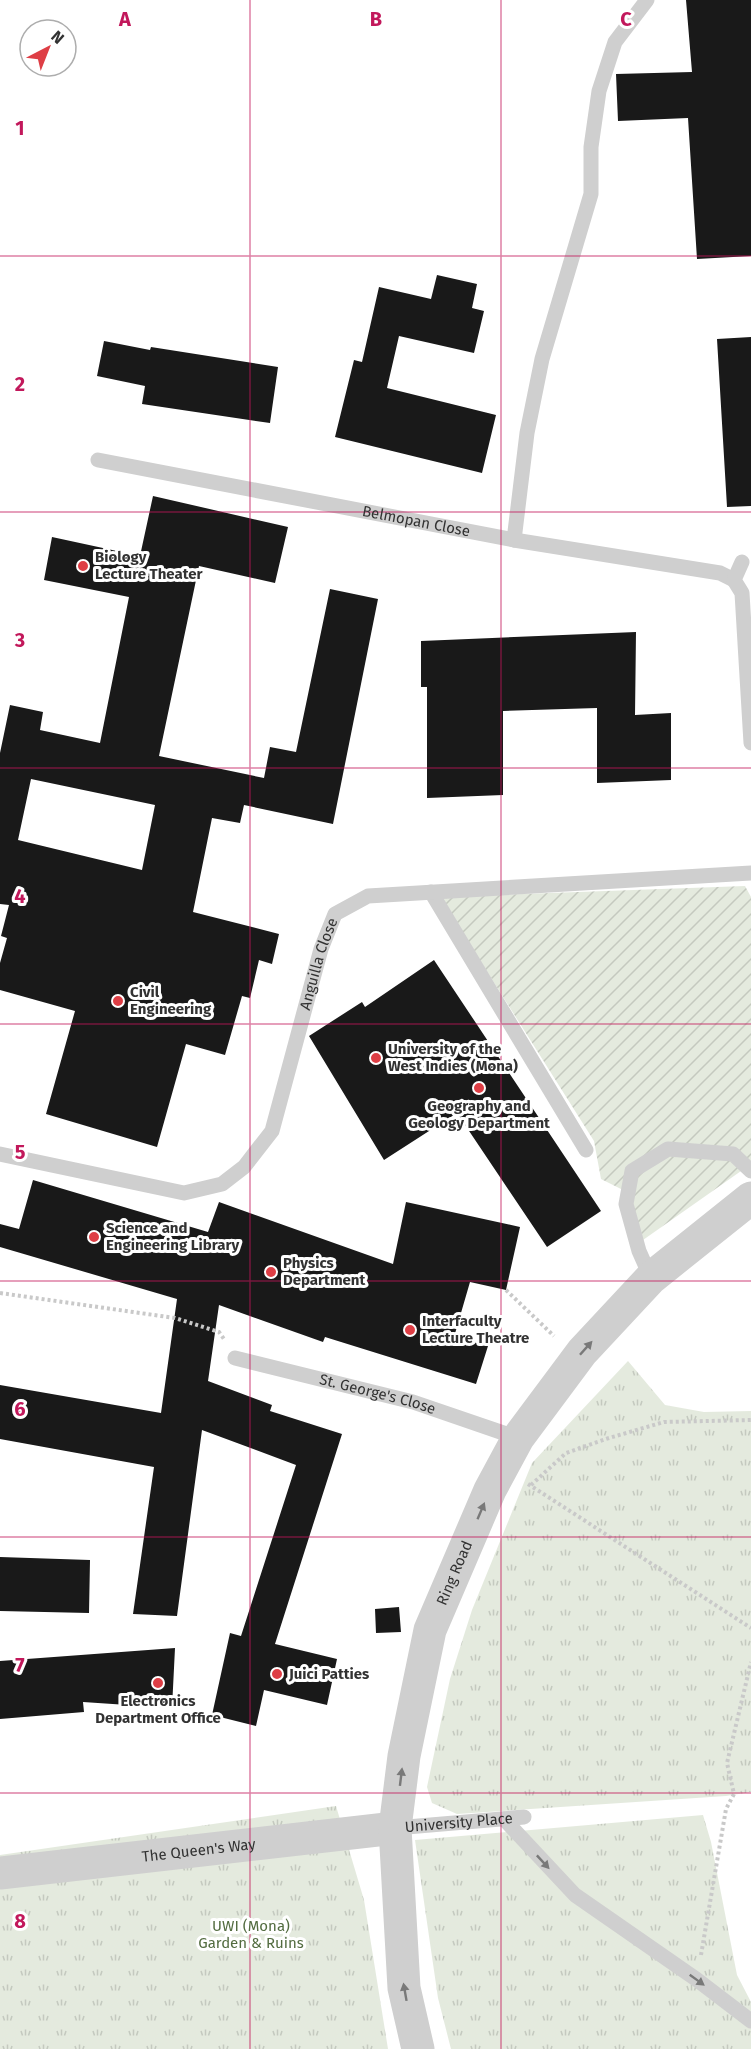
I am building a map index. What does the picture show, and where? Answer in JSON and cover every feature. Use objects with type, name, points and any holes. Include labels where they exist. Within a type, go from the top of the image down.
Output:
[{"type":"street","name":"Ring Road","points":[[418,2049],[404,1988],[395,1828],[404,1756],[430,1630],[490,1490],[518,1438],[582,1352],[651,1278],[751,1198]]},
{"type":"street","name":"The Queen's Way","points":[[0,1873],[395,1828]]},
{"type":"lane","points":[[514,540],[527,433],[542,359],[591,194],[591,147],[599,91],[615,42],[647,0]]},
{"type":"lane","name":"Belmopan Close","points":[[98,460],[514,540],[720,573],[734,580]]},
{"type":"lane","points":[[742,561],[734,580],[742,593],[751,743]]},
{"type":"lane","name":"Anguilla Close","points":[[0,1154],[184,1193],[222,1184],[244,1167],[272,1131],[321,949],[335,914],[368,896],[751,873]]},
{"type":"lane","points":[[431,892],[586,1150]]},
{"type":"lane","points":[[651,1278],[639,1251],[626,1204],[632,1172],[668,1149],[734,1154],[751,1171]]},
{"type":"lane","name":"St. George's Close","points":[[235,1358],[413,1402],[518,1438]]},
{"type":"lane","name":"University Place","points":[[395,1828],[524,1817]]},
{"type":"lane","points":[[504,1819],[575,1895],[696,1979],[751,2021]]},
{"type":"path","points":[[506,1290],[560,1340]]},
{"type":"path","points":[[0,1293],[175,1318],[219,1332],[235,1358]]},
{"type":"path","points":[[530,1485],[566,1453],[609,1438],[664,1422],[751,1419]]},
{"type":"path","points":[[522,1480],[751,1628]]},
{"type":"path","points":[[696,1979],[726,1809],[734,1794],[727,1763],[751,1662]]},
{"type":"green space","points":[[745,886],[751,897],[751,1164],[643,1240],[621,1189],[601,1179],[594,1141],[440,897]]},
{"type":"green space","points":[[628,1361],[665,1405],[704,1412],[751,1411],[751,1792],[726,1796],[457,1814],[432,1803],[427,1787],[450,1679],[472,1610],[532,1463]]},
{"type":"green space","name":"UWI (Mona) Garden & Ruins","points":[[336,1806],[364,1900],[388,2049],[0,2049],[0,1855]]},
{"type":"green space","points":[[703,1815],[711,1842],[737,1975],[751,2002],[751,2049],[451,2049],[438,1998],[415,1840]]},
{"type":"building","points":[[686,0],[751,0],[751,256],[697,259],[688,118],[618,121],[616,74],[692,72]]},
{"type":"building","points":[[437,275],[477,284],[472,308],[484,311],[474,353],[399,336],[387,388],[496,415],[482,473],[335,437],[354,360],[362,362],[379,287],[431,299]]},
{"type":"building","points":[[751,337],[751,506],[727,507],[717,339]]},
{"type":"building","points":[[104,341],[150,350],[151,347],[278,367],[270,423],[142,404],[145,386],[97,376]]},
{"type":"building","points":[[153,496],[288,527],[275,583],[199,566],[159,756],[264,778],[270,747],[296,752],[330,589],[378,599],[333,824],[244,805],[240,823],[212,818],[193,912],[279,934],[272,964],[259,960],[250,998],[242,996],[225,1055],[186,1044],[157,1147],[46,1114],[75,1011],[0,990],[0,963],[7,938],[1,936],[9,905],[0,904],[0,753],[10,705],[43,712],[40,730],[100,743],[129,597],[44,580],[52,537],[140,556]],"holes":[[[31,779],[155,805],[142,870],[18,840]]]},
{"type":"building","points":[[636,632],[635,715],[671,713],[671,780],[597,783],[597,708],[503,711],[503,795],[427,798],[427,687],[421,687],[421,641]]},
{"type":"building","name":"Geography and Geology Department","points":[[434,960],[601,1211],[547,1247],[457,1113],[384,1160],[309,1036],[362,1002],[365,1007]]},
{"type":"building","points":[[33,1180],[208,1232],[219,1202],[393,1264],[406,1202],[520,1227],[506,1290],[470,1282],[454,1337],[488,1346],[476,1384],[325,1337],[323,1342],[219,1305],[208,1381],[272,1405],[270,1411],[342,1434],[275,1644],[337,1659],[327,1705],[264,1690],[256,1726],[212,1715],[230,1633],[241,1636],[296,1465],[202,1430],[177,1616],[133,1614],[154,1467],[0,1439],[0,1385],[161,1413],[177,1299],[0,1247],[0,1224],[19,1229]]},
{"type":"building","points":[[0,1557],[90,1560],[89,1613],[0,1611]]},
{"type":"building","points":[[399,1607],[401,1632],[376,1633],[375,1609]]},
{"type":"building","points":[[175,1648],[172,1708],[83,1702],[84,1712],[0,1719],[0,1661]]},
{"type":"place","name":"Biology Lecture Theater","points":[[83,566]]},
{"type":"place","name":"Civil Engineering","points":[[118,1001]]},
{"type":"place","name":"University of the West Indies (Mona)","points":[[376,1058]]},
{"type":"place","name":"Geography and Geology Department","points":[[479,1088]]},
{"type":"place","name":"Science and Engineering Library","points":[[94,1237]]},
{"type":"place","name":"Physics Department","points":[[271,1272]]},
{"type":"place","name":"Interfaculty Lecture Theatre","points":[[410,1330]]},
{"type":"place","name":"Juici Patties","points":[[277,1674]]},
{"type":"place","name":"Electronics Department Office","points":[[158,1683]]}]
